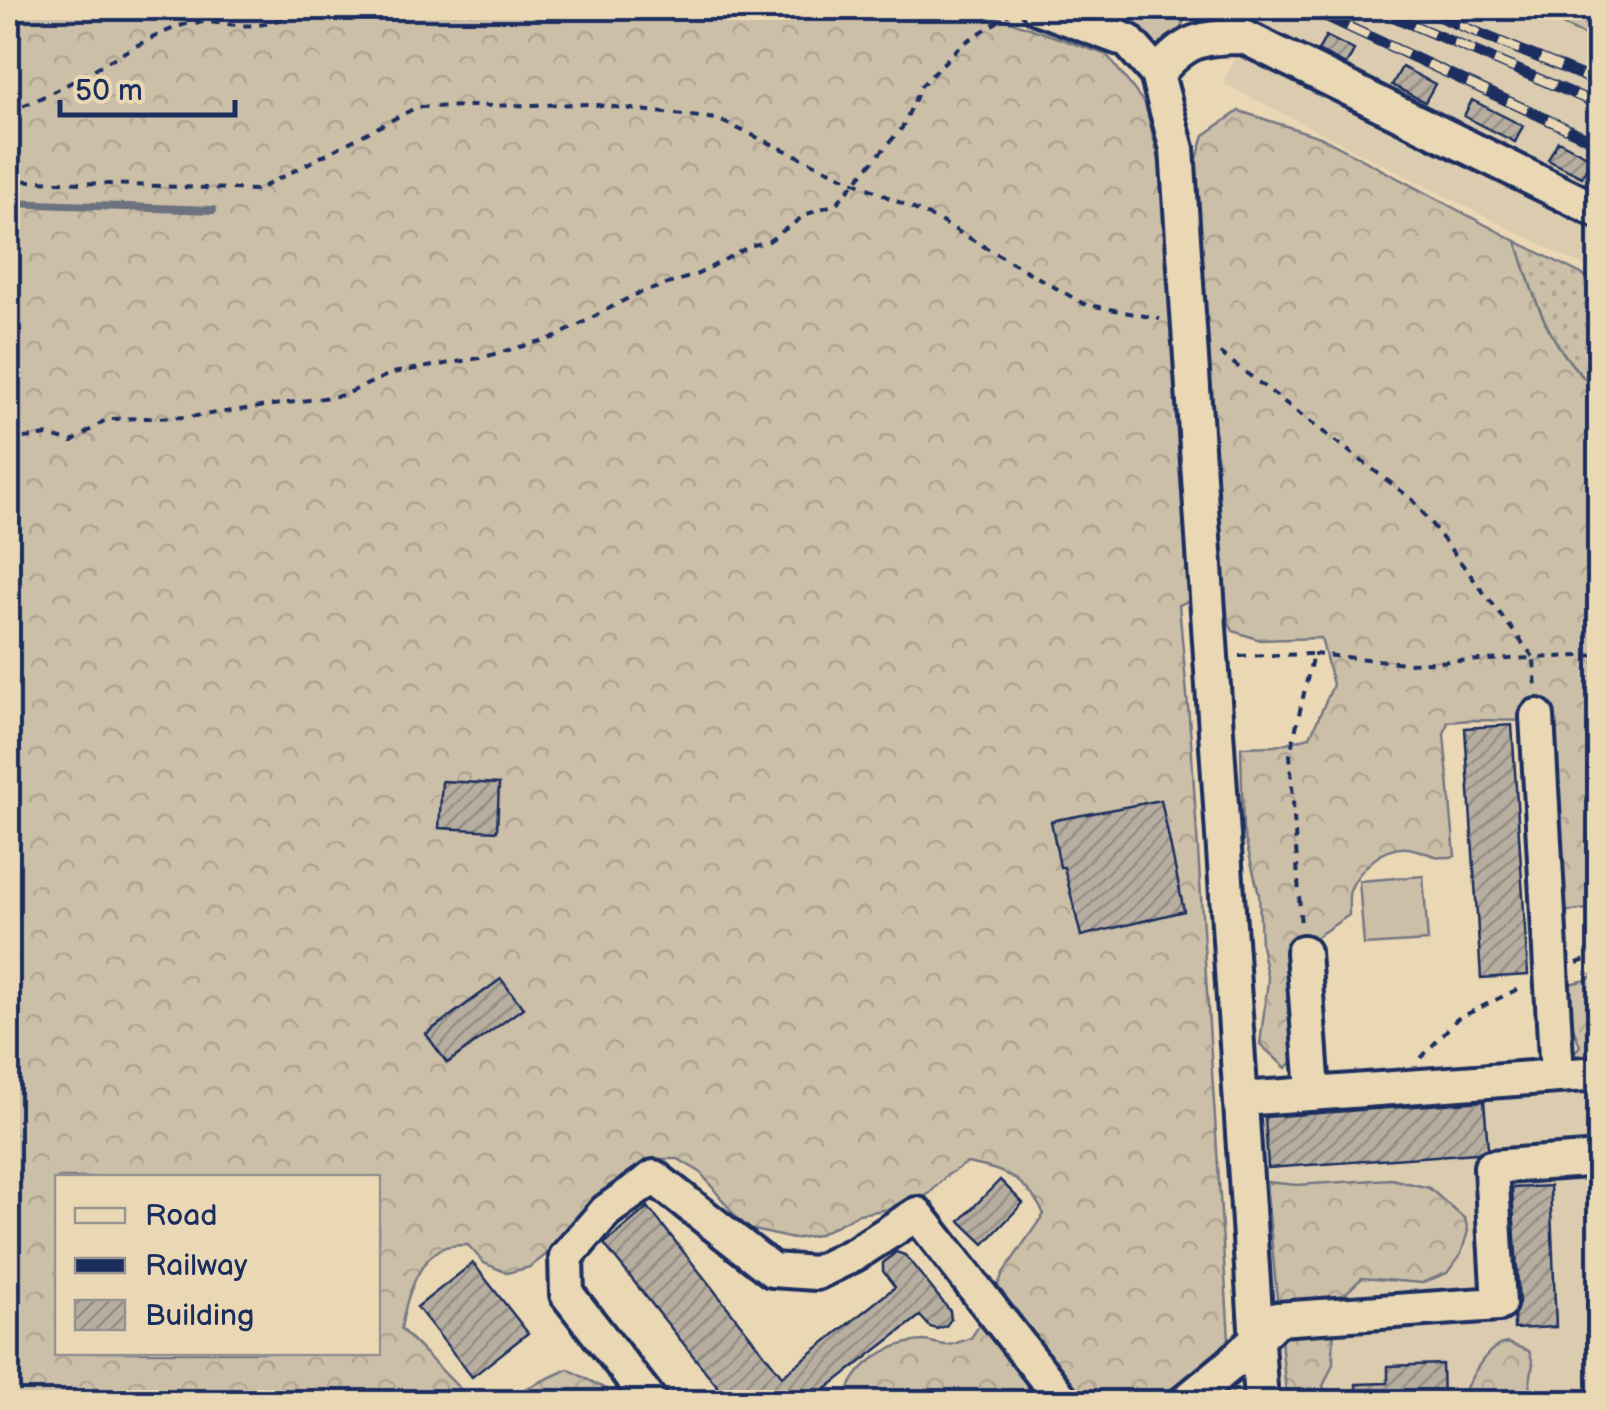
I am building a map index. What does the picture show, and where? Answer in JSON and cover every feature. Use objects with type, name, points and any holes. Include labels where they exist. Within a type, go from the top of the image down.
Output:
[{"type":"street","points":[[1039,8],[1128,42],[1156,74],[1177,149],[1262,1402]]},
{"type":"street","points":[[1156,74],[1176,50],[1210,37],[1244,37],[1600,212]]},
{"type":"street","points":[[1537,716],[1557,1076]]},
{"type":"street","points":[[1303,952],[1313,1093]]},
{"type":"street","points":[[1241,1099],[1600,1073]]},
{"type":"street","points":[[1186,1402],[1277,1319],[1499,1304],[1490,1168],[1600,1159]]},
{"type":"street","points":[[652,1402],[567,1294],[566,1258],[606,1211],[654,1177],[772,1270],[816,1273],[855,1254],[917,1214],[1064,1402]]},
{"type":"path","points":[[8,111],[56,91],[185,24],[218,21],[262,25],[307,8]]},
{"type":"path","points":[[8,440],[46,436],[72,442],[107,420],[189,417],[344,396],[392,373],[480,358],[556,337],[634,295],[698,274],[750,246],[769,241],[805,214],[837,203],[902,128],[921,86],[961,45],[1020,8]]},
{"type":"path","points":[[8,180],[257,190],[418,107],[589,104],[718,119],[938,220],[1084,304],[1144,314],[1189,330],[1414,500],[1534,658]]},
{"type":"path","points":[[1303,952],[1290,754],[1313,654]]},
{"type":"path","points":[[1211,657],[1313,654],[1407,663],[1600,655]]},
{"type":"path","points":[[1394,1088],[1457,1019],[1551,972]]},
{"type":"shaded area","points":[[1235,8],[1589,8],[1599,12],[1599,274],[1223,83],[1252,16]]},
{"type":"shaded area","points":[[1599,1082],[1599,1402],[1283,1402],[1259,1105]]},
{"type":"green space","points":[[8,8],[972,8],[1107,55],[1145,104],[1162,171],[1193,173],[1204,135],[1239,111],[1320,137],[1516,241],[1537,304],[1556,342],[1599,392],[1600,895],[1587,909],[1564,912],[1537,721],[1448,722],[1444,734],[1455,856],[1436,856],[1407,848],[1381,855],[1354,882],[1349,893],[1349,915],[1292,953],[1295,1060],[1286,1068],[1260,1044],[1268,981],[1261,945],[1259,894],[1243,830],[1241,747],[1275,746],[1310,737],[1333,685],[1321,638],[1260,640],[1233,631],[1214,590],[1179,605],[1233,1402],[845,1402],[855,1378],[884,1352],[910,1343],[947,1345],[971,1338],[1003,1273],[1044,1214],[1030,1192],[1004,1173],[967,1163],[907,1206],[859,1214],[817,1235],[793,1239],[745,1228],[700,1172],[678,1159],[657,1159],[634,1169],[595,1198],[569,1237],[530,1267],[507,1273],[484,1263],[468,1245],[443,1248],[426,1262],[409,1295],[401,1329],[473,1402],[8,1402]],"holes":[[[501,979],[522,1008],[448,1063],[426,1033]]]},
{"type":"green space","points":[[1083,8],[1180,8],[1184,20],[1177,39],[1152,47]]},
{"type":"green space","points":[[1526,8],[1599,8],[1599,42]]},
{"type":"green space","points":[[1516,241],[1599,283],[1599,392],[1556,342],[1537,304]]},
{"type":"green space","points":[[1423,876],[1428,941],[1364,945],[1359,881]]},
{"type":"green space","points":[[1599,970],[1599,1057],[1571,1056],[1580,1046],[1571,1022],[1569,984],[1587,980]]},
{"type":"green space","points":[[1391,1179],[1429,1188],[1465,1219],[1468,1231],[1461,1254],[1447,1273],[1422,1283],[1362,1278],[1334,1304],[1333,1364],[1323,1386],[1330,1402],[1287,1402],[1266,1182],[1297,1185]]},
{"type":"green space","points":[[1507,1343],[1529,1351],[1533,1363],[1527,1402],[1458,1402],[1484,1358]]},
{"type":"green space","points":[[568,1369],[630,1402],[497,1402]]},
{"type":"building","points":[[1326,36],[1354,50],[1346,65],[1318,51]]},
{"type":"building","points":[[1402,67],[1435,84],[1425,102],[1392,85]]},
{"type":"building","points":[[1472,100],[1523,126],[1515,142],[1464,116]]},
{"type":"building","points":[[1558,141],[1591,158],[1582,177],[1548,160]]},
{"type":"building","points":[[1512,725],[1528,975],[1481,978],[1465,728]]},
{"type":"building","points":[[442,781],[499,784],[497,831],[439,828]]},
{"type":"building","points":[[1161,800],[1184,911],[1081,936],[1051,821]]},
{"type":"building","points":[[501,979],[523,1008],[447,1063],[426,1034]]},
{"type":"building","points":[[1484,1101],[1488,1148],[1477,1153],[1268,1168],[1265,1117]]},
{"type":"building","points":[[1000,1180],[1023,1203],[984,1244],[960,1221]]},
{"type":"building","points":[[1550,1186],[1556,1327],[1514,1329],[1519,1303],[1512,1188]]},
{"type":"building","points":[[648,1207],[782,1376],[895,1287],[883,1271],[883,1263],[896,1252],[905,1255],[950,1311],[951,1319],[937,1329],[920,1316],[809,1402],[730,1402],[604,1244]]},
{"type":"building","points":[[473,1263],[528,1333],[472,1377],[417,1307]]},
{"type":"building","points":[[1442,1364],[1443,1402],[1357,1402],[1356,1384],[1388,1383],[1388,1366]]},
{"type":"waterway","points":[[8,203],[213,210]]},
{"type":"railway","points":[[1308,8],[1600,144]]},
{"type":"railway","points":[[1373,8],[1600,105]]},
{"type":"railway","points":[[1418,8],[1600,83]]}]
